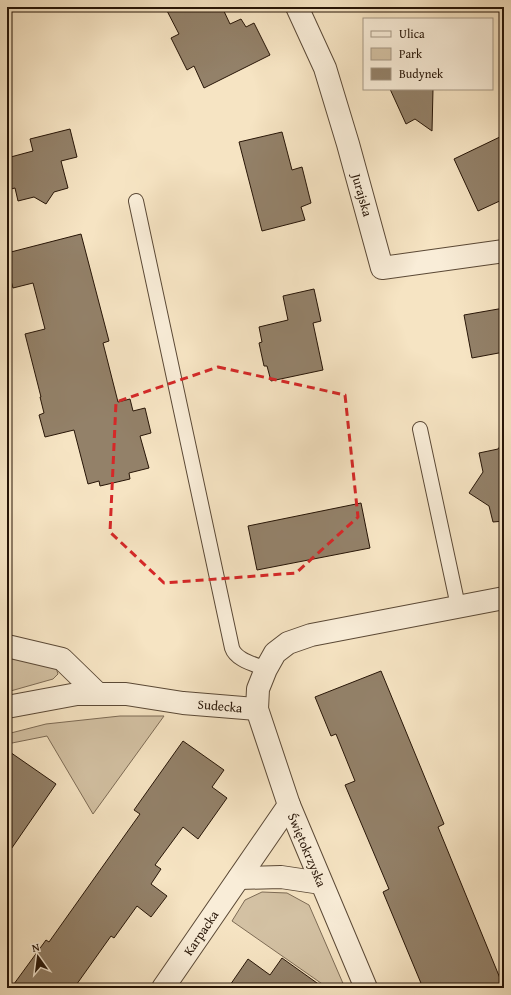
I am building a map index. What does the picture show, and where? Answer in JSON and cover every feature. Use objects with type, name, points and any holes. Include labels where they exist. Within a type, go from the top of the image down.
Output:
[{"type":"street","name":"Jurajska","points":[[297,7],[325,68],[382,268],[504,251]]},
{"type":"street","name":"Sudecka","points":[[7,707],[77,694],[126,694],[183,703],[257,709],[258,689],[266,669],[275,653],[288,643],[311,635],[504,598]]},
{"type":"street","points":[[7,646],[62,659],[98,694]]},
{"type":"street","name":"Świętokrzyska","points":[[257,709],[289,805],[366,988]]},
{"type":"street","name":"Karpacka","points":[[163,988],[289,805]]},
{"type":"street","points":[[239,878],[281,877],[321,883]]},
{"type":"lane","points":[[136,201],[233,653],[266,669]]},
{"type":"lane","points":[[420,429],[458,606]]},
{"type":"highlighted area","points":[[218,367],[345,395],[358,517],[296,573],[164,583],[110,532],[116,402]]},
{"type":"green space","points":[[7,656],[56,668],[58,674],[53,679],[7,692]]},
{"type":"green space","points":[[120,716],[164,716],[93,814],[47,736],[7,744],[7,734],[46,724]]},
{"type":"green space","points":[[262,892],[287,893],[309,905],[345,988],[328,988],[232,921],[245,900]]},
{"type":"building","points":[[165,7],[222,7],[230,24],[241,19],[246,27],[254,23],[270,55],[204,88],[194,66],[187,70],[171,38],[179,34]]},
{"type":"building","points":[[390,90],[433,90],[432,131],[415,119],[406,124]]},
{"type":"building","points":[[70,129],[77,157],[61,161],[68,188],[54,192],[46,204],[34,197],[18,201],[15,188],[7,190],[7,158],[33,151],[30,139]]},
{"type":"building","points":[[282,132],[292,170],[302,167],[311,203],[301,207],[305,220],[262,231],[239,142]]},
{"type":"building","points":[[504,135],[504,199],[478,211],[454,159]]},
{"type":"building","points":[[81,234],[109,341],[103,343],[118,402],[130,399],[133,411],[145,408],[151,433],[140,436],[149,468],[129,473],[130,479],[100,486],[99,481],[88,484],[74,430],[45,437],[39,415],[44,413],[41,397],[25,334],[45,329],[33,283],[13,288],[7,266],[7,253]]},
{"type":"building","points":[[314,289],[321,321],[313,323],[323,370],[271,381],[267,366],[264,366],[259,343],[262,342],[259,327],[288,320],[283,296]]},
{"type":"building","points":[[504,308],[504,352],[472,358],[464,315]]},
{"type":"building","points":[[504,441],[504,521],[493,522],[489,506],[469,493],[483,472],[479,453],[498,449]]},
{"type":"building","points":[[361,503],[370,548],[257,570],[248,526]]},
{"type":"building","points":[[381,671],[444,824],[438,827],[504,988],[423,988],[383,892],[389,889],[345,785],[355,781],[336,734],[331,736],[315,697]]},
{"type":"building","points":[[183,741],[224,770],[212,787],[227,798],[198,839],[183,827],[155,865],[161,869],[151,884],[167,896],[151,917],[137,906],[114,938],[111,936],[74,988],[11,988],[46,940],[49,942],[140,814],[134,810]]},
{"type":"building","points":[[7,750],[56,784],[7,855]]},
{"type":"building","points":[[282,958],[324,988],[228,988],[248,959],[270,975]]}]
